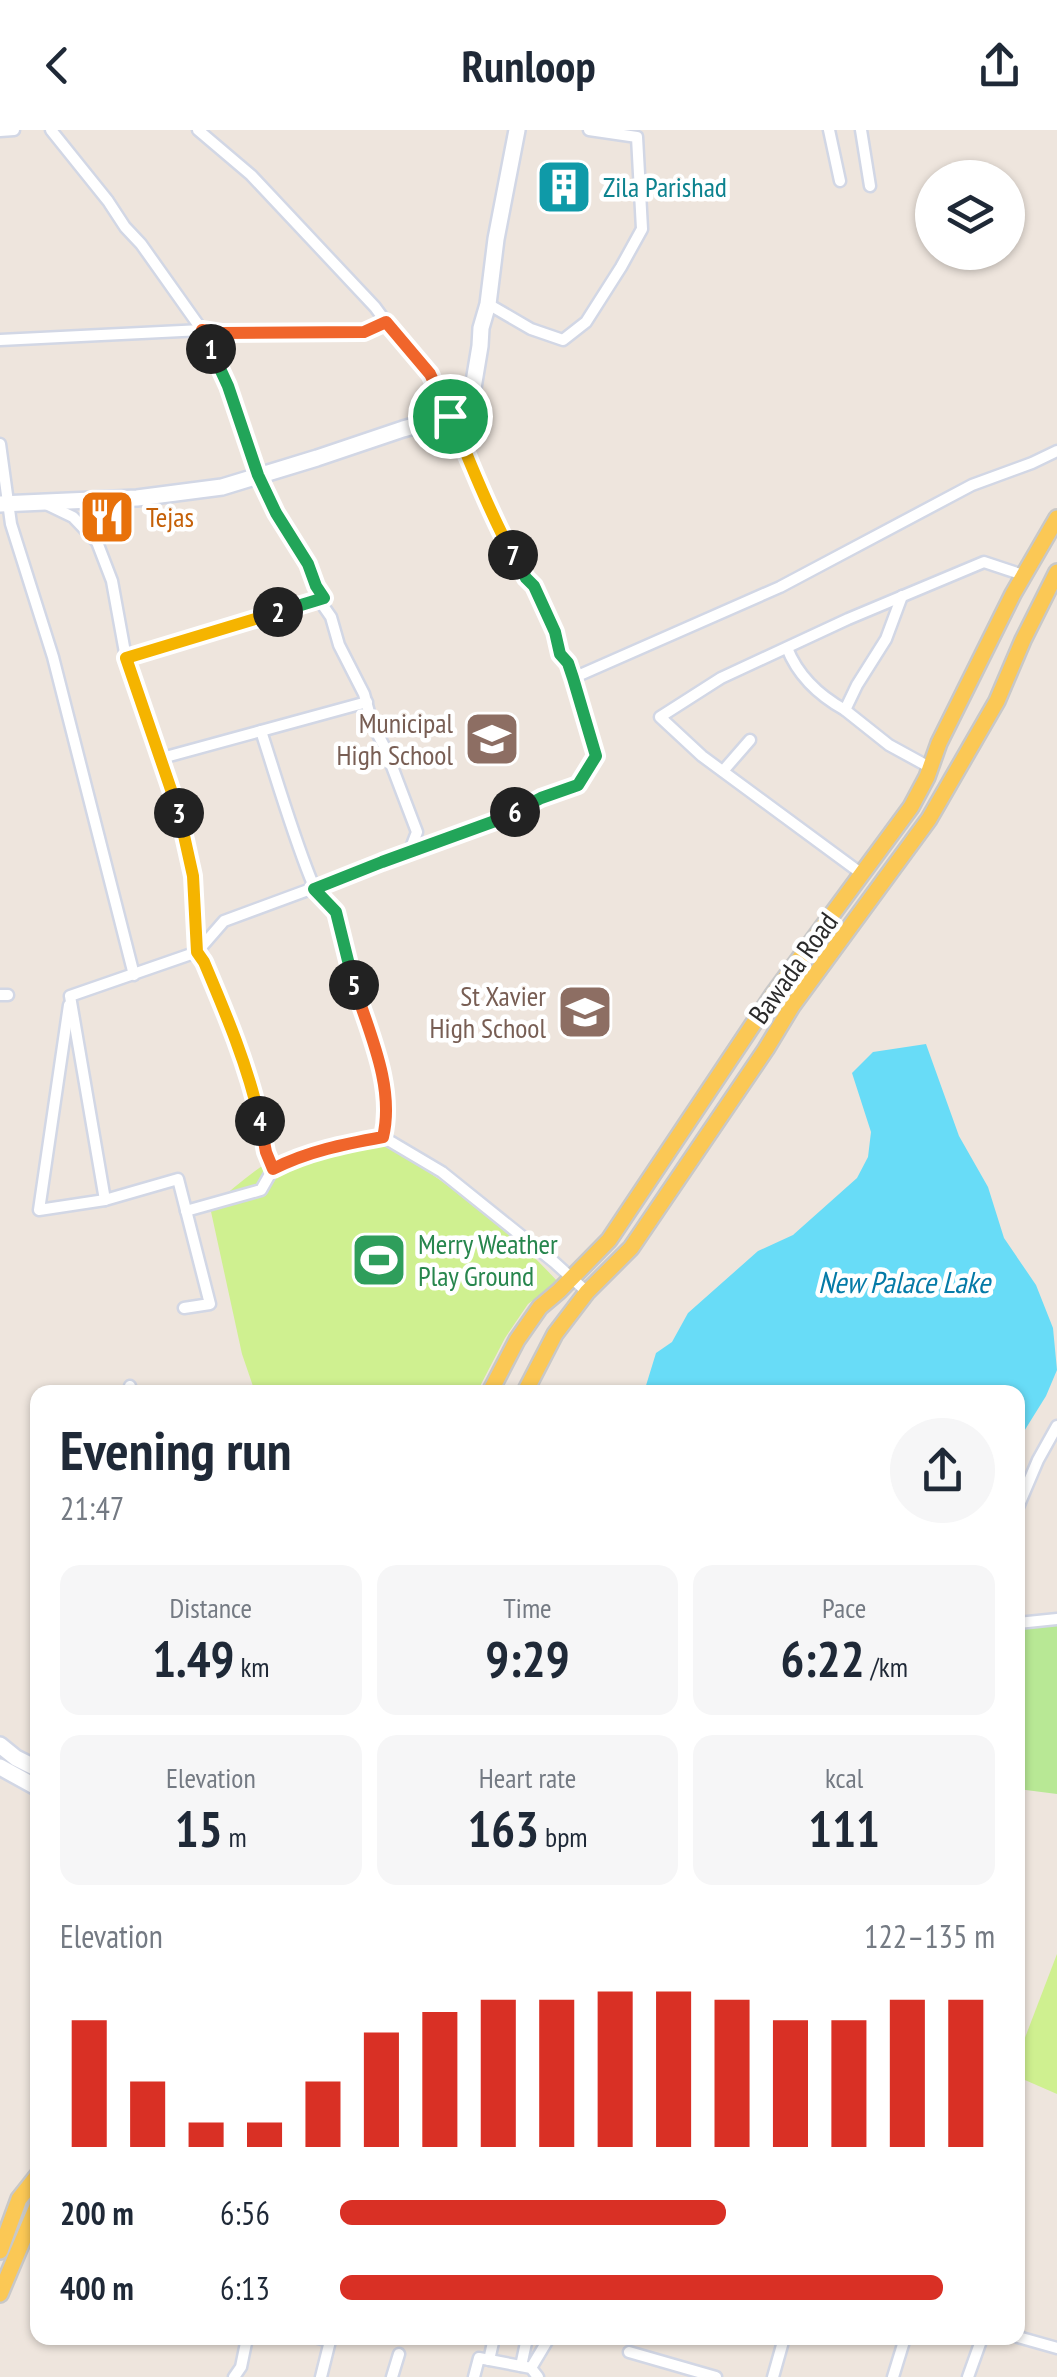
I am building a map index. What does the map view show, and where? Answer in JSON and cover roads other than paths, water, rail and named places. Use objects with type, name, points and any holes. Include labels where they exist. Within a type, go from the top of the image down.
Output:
[{"type":"main road","name":"Bawada Road","points":[[494,1385],[516,1340],[540,1307],[610,1240],[760,1013],[911,807],[1022,575],[1057,518]]},
{"type":"main road","points":[[529,1385],[555,1334],[587,1292],[631,1248],[792,1006],[929,819],[997,701],[1057,572]]},
{"type":"main road","points":[[0,2252],[19,2199],[30,2185]]},
{"type":"main road","points":[[0,2294],[30,2223]]},
{"type":"street","points":[[0,131],[14,130]]},
{"type":"street","points":[[51,130],[202,330],[228,386],[258,475],[308,564],[339,645],[367,702],[417,832],[409,852]]},
{"type":"street","points":[[70,996],[197,952],[224,921],[495,821],[578,785],[596,756],[555,632],[534,586],[486,503],[430,374],[340,268],[252,175],[198,130]]},
{"type":"street","points":[[3,503],[136,498],[222,487],[450,416],[472,388],[517,130]]},
{"type":"street","points":[[488,304],[531,329],[563,340],[586,322],[621,267],[642,229],[636,138],[589,130]]},
{"type":"street","points":[[829,130],[840,181]]},
{"type":"street","points":[[861,130],[870,186]]},
{"type":"street","points":[[0,340],[202,330],[364,332],[386,322]]},
{"type":"street","points":[[0,444],[3,503],[53,657],[134,975]]},
{"type":"street","points":[[573,678],[780,588],[972,485],[1057,451]]},
{"type":"street","points":[[41,502],[73,517],[97,542],[112,581],[126,658],[178,807],[193,876],[197,952],[235,1037],[273,1169]]},
{"type":"street","points":[[862,874],[722,771],[660,717],[721,678],[984,562],[1022,575]]},
{"type":"street","points":[[845,710],[886,639],[902,596]]},
{"type":"street","points":[[126,658],[324,598]]},
{"type":"street","points":[[787,648],[794,666],[820,694],[889,745],[930,768]]},
{"type":"street","points":[[162,758],[367,702]]},
{"type":"street","points":[[261,732],[314,889],[336,912],[376,1054],[388,1118],[383,1137]]},
{"type":"street","points":[[722,771],[750,740]]},
{"type":"street","points":[[70,996],[105,1200]]},
{"type":"street","points":[[70,996],[39,1210],[105,1200],[178,1179],[210,1304],[184,1308]]},
{"type":"street","points":[[186,1212],[261,1190],[273,1169],[304,1155],[383,1137],[442,1172],[587,1292]]},
{"type":"street","points":[[1025,1491],[1057,1426]]},
{"type":"street","points":[[1025,1622],[1057,1620]]},
{"type":"street","points":[[0,1745],[30,1766]]},
{"type":"street","points":[[0,1767],[30,1784]]},
{"type":"street","points":[[1025,2339],[1057,2348]]},
{"type":"street","points":[[234,2377],[245,2345]]},
{"type":"street","points":[[320,2377],[329,2345]]},
{"type":"street","points":[[489,2360],[492,2345]]},
{"type":"street","points":[[528,2345],[530,2370]]},
{"type":"street","points":[[530,2370],[545,2345]]},
{"type":"street","points":[[772,2377],[782,2345]]},
{"type":"street","points":[[893,2377],[903,2345]]},
{"type":"street","points":[[968,2377],[979,2345]]},
{"type":"street","points":[[629,2352],[716,2377]]},
{"type":"street","points":[[392,2377],[399,2354]]},
{"type":"street","points":[[474,2377],[479,2358],[530,2370]]},
{"type":"water","name":"New Palace Lake","points":[[926,1044],[959,1136],[988,1187],[1004,1238],[1036,1285],[1053,1328],[1057,1370],[1025,1430],[1025,1385],[646,1385],[656,1353],[672,1342],[688,1313],[758,1251],[793,1235],[857,1178],[868,1157],[871,1132],[852,1073],[873,1052]]},
{"type":"place","name":"Zila Parishad","points":[[564,187]]},
{"type":"place","name":"Tejas","points":[[107,517]]},
{"type":"place","name":"Municipal High School","points":[[492,739]]},
{"type":"place","name":"St Xavier High School","points":[[585,1012]]},
{"type":"place","name":"Merry Weather Play Ground","points":[[379,1260]]}]
